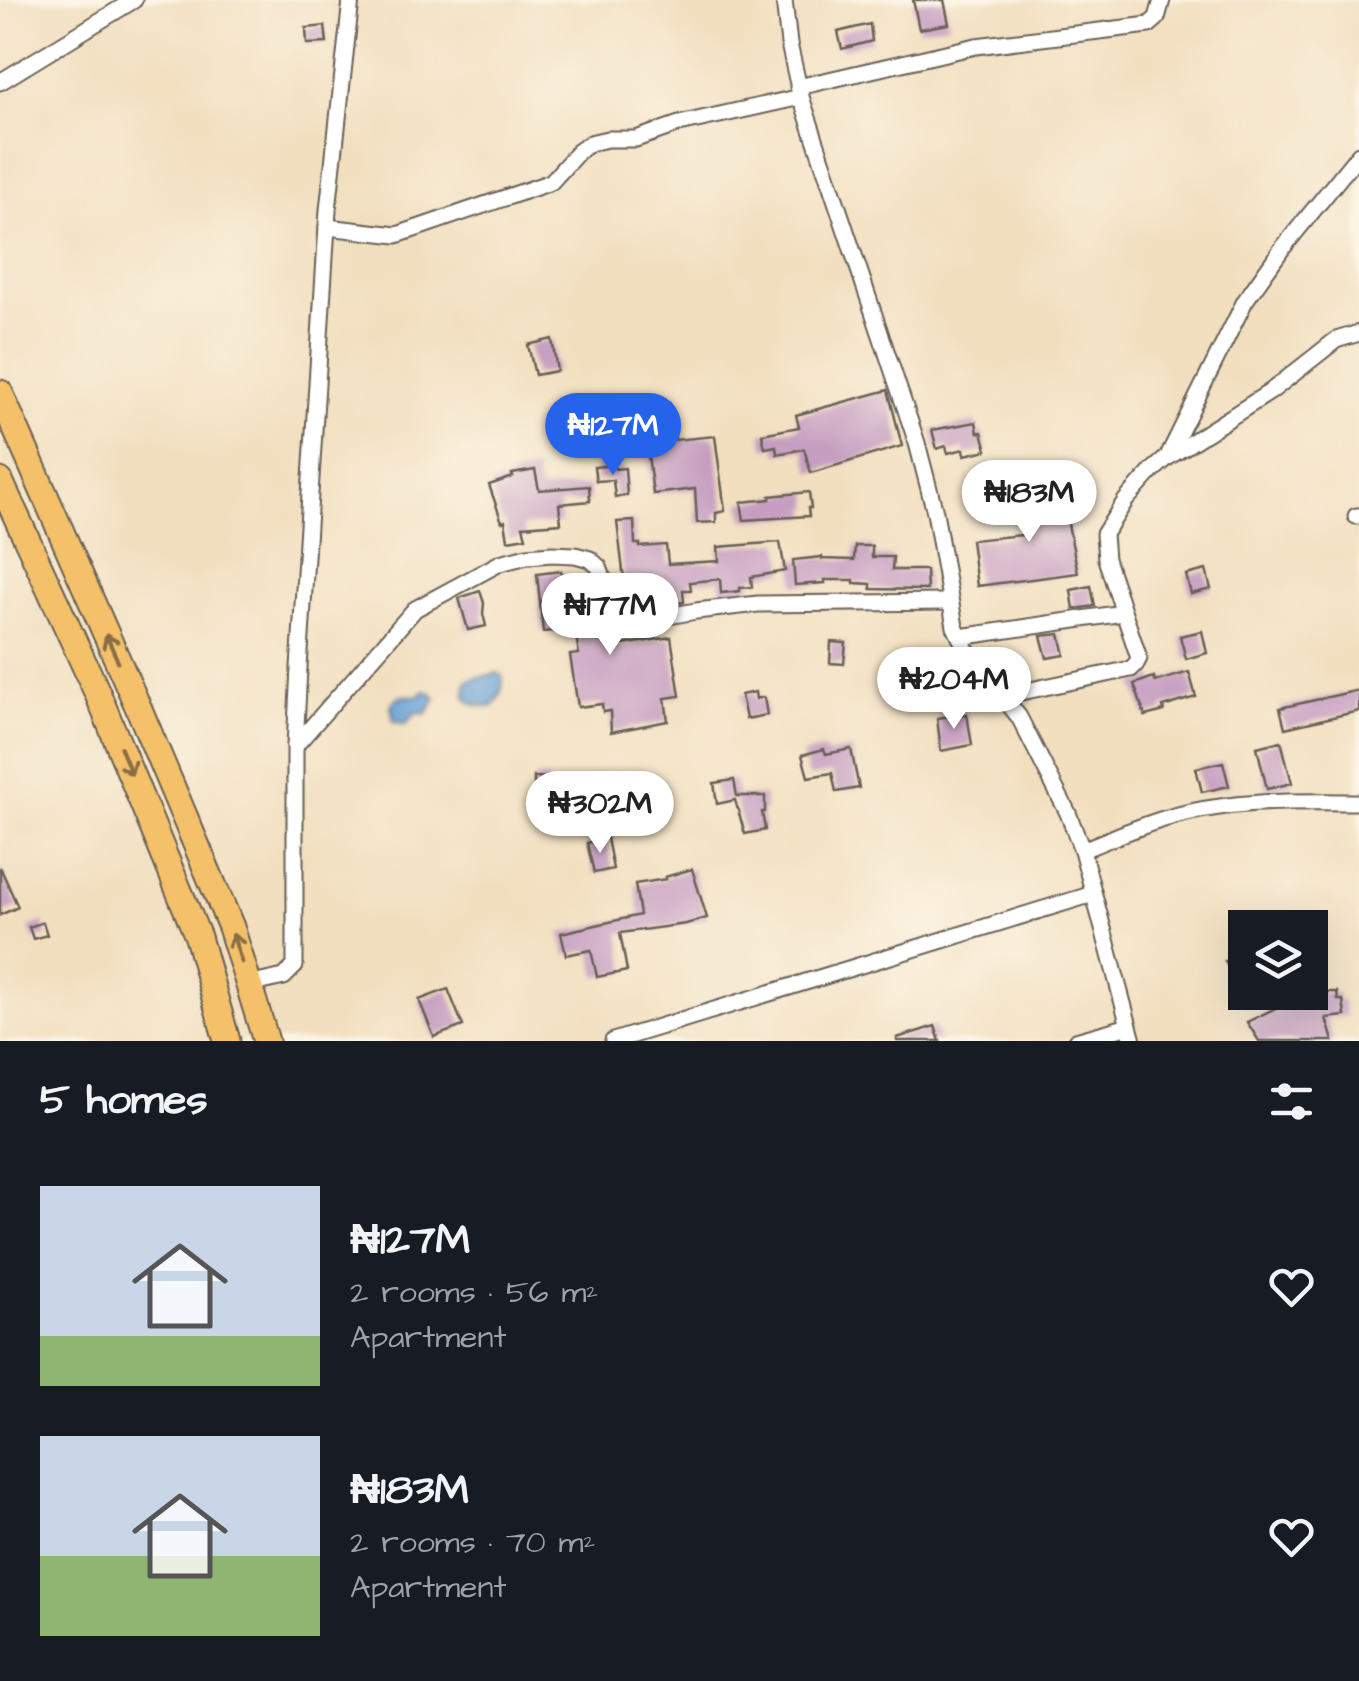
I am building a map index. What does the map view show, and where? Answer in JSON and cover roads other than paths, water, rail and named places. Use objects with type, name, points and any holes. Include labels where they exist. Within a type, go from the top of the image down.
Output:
[{"type":"main road","points":[[0,393],[223,908],[266,1041]]},
{"type":"main road","points":[[0,481],[98,692],[198,938],[228,1041]]},
{"type":"street","points":[[0,82],[134,0]]},
{"type":"street","points":[[248,984],[284,977],[295,966],[295,746],[327,227],[351,0]]},
{"type":"street","points":[[784,0],[788,44],[799,92],[917,444],[935,512],[954,627],[967,651],[1018,717],[1068,813],[1082,850],[1131,1034],[1076,1041]]},
{"type":"street","points":[[327,227],[397,235],[551,182],[590,143],[636,139],[678,124],[976,46],[1150,25],[1157,18],[1162,0]]},
{"type":"street","points":[[1167,458],[1245,301],[1359,154]]},
{"type":"street","points":[[1002,696],[1131,669],[1136,664],[1138,658],[1106,558],[1104,534],[1126,500],[1167,458],[1270,392],[1336,340],[1359,333]]},
{"type":"street","points":[[295,746],[415,610],[500,563],[526,556],[575,555],[590,560],[599,567],[614,608],[622,620],[630,623],[758,604],[950,602]]},
{"type":"street","points":[[960,637],[1123,613]]},
{"type":"street","points":[[1082,850],[1169,817],[1214,807],[1359,802]]},
{"type":"street","points":[[614,1041],[1093,894]]},
{"type":"water","points":[[498,673],[502,676],[502,688],[492,707],[470,702],[467,681]]},
{"type":"water","points":[[424,691],[436,699],[426,714],[416,712],[406,724],[394,721],[391,706],[397,699],[419,696]]}]
